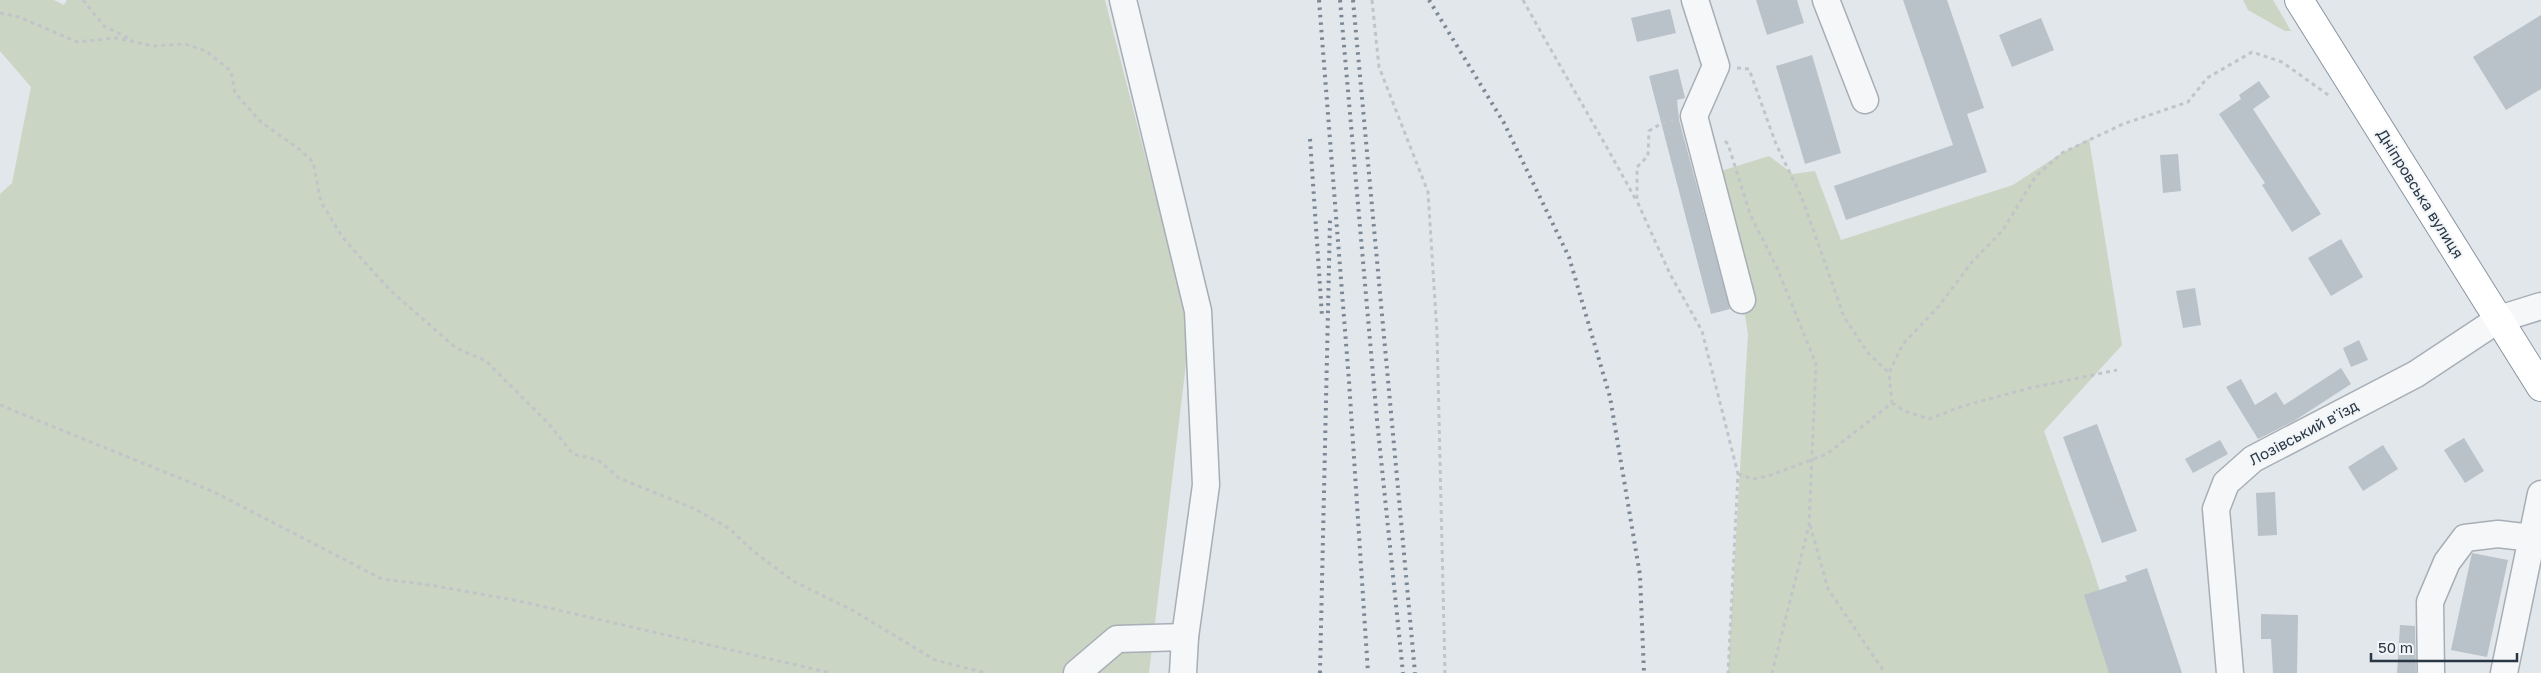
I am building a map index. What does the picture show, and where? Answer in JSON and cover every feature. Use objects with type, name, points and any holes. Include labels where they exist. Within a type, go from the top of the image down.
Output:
[{"type":"highway","name":"Дніпровська вулиця","points":[[2299,0],[2541,387]]},
{"type":"street","points":[[1123,0],[1198,310],[1206,485],[1185,637],[1183,673]]},
{"type":"street","points":[[1695,0],[1716,66],[1694,116],[1742,300]]},
{"type":"street","points":[[1826,0],[1865,100]]},
{"type":"street","name":"Лозівський в'їзд","points":[[2230,673],[2216,508],[2226,483],[2253,459],[2416,374],[2499,319],[2541,306]]},
{"type":"street","points":[[2504,673],[2541,494]]},
{"type":"street","points":[[2431,673],[2430,602],[2447,562],[2465,538],[2498,534],[2532,538]]},
{"type":"street","points":[[1077,673],[1117,639],[1185,637]]},
{"type":"path","points":[[83,0],[104,26],[137,42]]},
{"type":"path","points":[[1372,0],[1379,67],[1428,192],[1438,333],[1446,673]]},
{"type":"path","points":[[1524,0],[1555,59],[1590,116],[1637,201],[1670,274],[1702,331],[1738,474],[1728,673]]},
{"type":"path","points":[[0,14],[20,17],[77,42],[116,38],[153,46],[185,44],[206,51],[231,71],[235,93],[261,122],[299,149],[313,162],[321,202],[343,238],[369,267],[390,290],[456,348],[486,361],[549,424],[573,454],[598,460],[619,478],[695,509],[730,529],[753,551],[793,582],[862,615],[935,660],[986,673]]},
{"type":"path","points":[[1892,403],[1889,373],[1903,344],[1940,306],[1972,262],[2003,230],[2036,176],[2062,153],[2123,124],[2188,102],[2207,78],[2252,52],[2282,62],[2337,102]]},
{"type":"path","points":[[1716,66],[1749,69],[1776,144],[1802,198],[1844,317],[1868,353],[1889,373]]},
{"type":"path","points":[[1637,201],[1637,167],[1648,156],[1649,131],[1662,123],[1694,116]]},
{"type":"path","points":[[1721,138],[1728,144],[1750,214],[1778,270],[1816,364],[1809,524],[1772,673]]},
{"type":"path","points":[[1892,403],[1904,411],[1929,419],[1963,406],[2030,388],[2117,370]]},
{"type":"path","points":[[1738,474],[1753,479],[1771,475],[1827,454],[1892,403]]},
{"type":"path","points":[[0,405],[214,492],[382,580],[436,586],[518,602],[830,673]]},
{"type":"path","points":[[1809,524],[1828,589],[1872,650],[1885,673]]},
{"type":"green space","points":[[0,0],[54,0],[64,5],[67,0],[1105,0],[1190,330],[1149,673],[0,673],[0,194],[12,183],[31,87],[0,51]]},
{"type":"green space","points":[[2243,0],[2273,0],[2291,31],[2285,31],[2248,10]]},
{"type":"green space","points":[[2089,139],[2122,345],[2044,431],[2090,560],[2126,673],[1728,673],[1748,334],[1721,171],[1769,156],[1793,174],[1815,171],[1841,240],[2013,185],[2062,153]]},
{"type":"building","points":[[1756,0],[1797,0],[1804,23],[1767,35]]},
{"type":"building","points":[[1903,0],[1947,0],[1984,108],[1967,114],[1987,172],[1846,220],[1834,186],[1953,145]]},
{"type":"building","points":[[1670,9],[1676,33],[1637,42],[1631,18]]},
{"type":"building","points":[[2541,15],[2541,89],[2506,110],[2473,57]]},
{"type":"building","points":[[2041,18],[2054,50],[2012,67],[1999,35]]},
{"type":"building","points":[[1812,55],[1841,153],[1805,164],[1776,66]]},
{"type":"building","points":[[1678,69],[1685,98],[1677,100],[1679,120],[1730,309],[1711,314],[1649,76]]},
{"type":"building","points":[[2259,81],[2270,97],[2253,109],[2321,214],[2292,232],[2262,185],[2265,183],[2219,114],[2241,99],[2239,95]]},
{"type":"building","points":[[2178,154],[2181,191],[2163,193],[2160,155]]},
{"type":"building","points":[[2341,239],[2363,277],[2331,296],[2308,258]]},
{"type":"building","points":[[2195,288],[2201,325],[2183,328],[2176,291]]},
{"type":"building","points":[[2359,340],[2368,360],[2351,367],[2343,348]]},
{"type":"building","points":[[2341,368],[2351,384],[2294,421],[2258,439],[2226,387],[2241,379],[2255,405],[2276,392],[2284,405]]},
{"type":"building","points":[[2097,424],[2137,531],[2102,543],[2063,437]]},
{"type":"building","points":[[2464,438],[2484,471],[2465,483],[2444,450]]},
{"type":"building","points":[[2220,440],[2228,454],[2193,473],[2185,459]]},
{"type":"building","points":[[2383,445],[2398,469],[2363,491],[2348,467]]},
{"type":"building","points":[[2275,492],[2277,535],[2258,536],[2256,493]]},
{"type":"building","points":[[2472,553],[2508,560],[2487,657],[2451,650]]},
{"type":"building","points":[[2147,568],[2182,673],[2109,673],[2084,595],[2127,581],[2125,576]]},
{"type":"building","points":[[2261,614],[2298,615],[2297,673],[2273,673],[2271,639],[2261,639]]},
{"type":"building","points":[[2400,625],[2415,626],[2416,673],[2397,673]]},
{"type":"railway","points":[[1319,0],[1349,381],[1368,673]]},
{"type":"railway","points":[[1340,0],[1377,420],[1403,673]]},
{"type":"railway","points":[[1353,0],[1415,673]]},
{"type":"railway","points":[[1429,0],[1504,123],[1569,257],[1610,397],[1640,575],[1644,673]]},
{"type":"railway","points":[[1310,139],[1322,316]]},
{"type":"railway","points":[[1320,673],[1330,220]]}]
